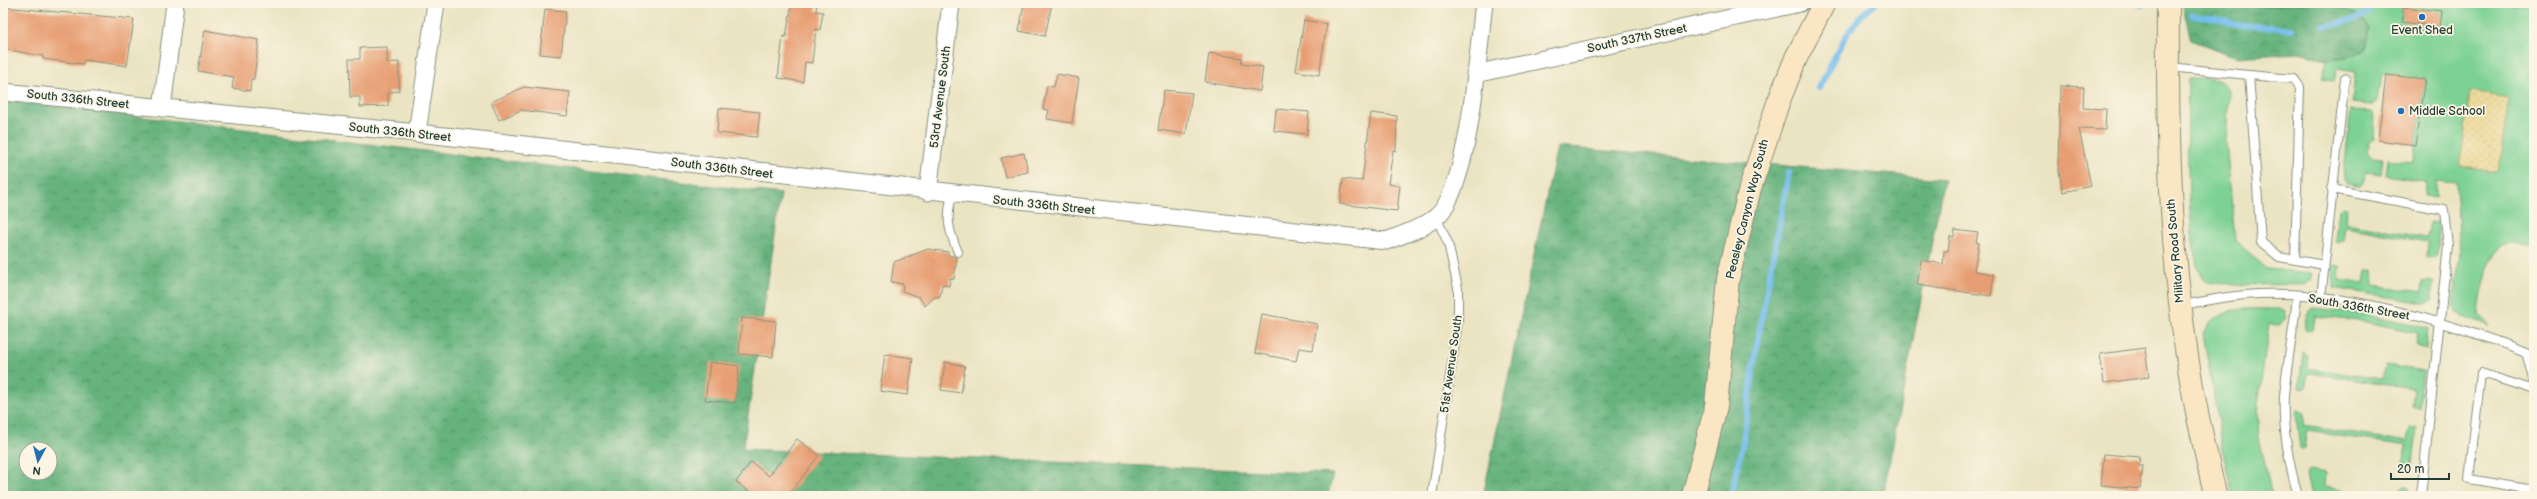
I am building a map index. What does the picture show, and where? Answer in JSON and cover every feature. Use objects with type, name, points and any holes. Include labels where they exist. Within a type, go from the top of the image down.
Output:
[{"type":"street","points":[[162,108],[175,3]]},
{"type":"street","points":[[417,133],[436,3]]},
{"type":"street","name":"53rd Avenue South","points":[[928,192],[950,3]]},
{"type":"street","points":[[1436,218],[1450,199],[1458,177],[1475,74],[1484,3]]},
{"type":"street","name":"South 337th Street","points":[[1475,74],[1800,3]]},
{"type":"street","name":"Peasley Canyon Way South","points":[[1693,496],[1716,406],[1728,279],[1750,188],[1767,131],[1793,65],[1824,3]]},
{"type":"street","name":"Military Road South","points":[[2168,3],[2172,228],[2180,306],[2191,382],[2216,496]]},
{"type":"street","name":"South 336th Street","points":[[3,92],[417,133],[1363,240],[1386,241],[1436,218]]},
{"type":"lane","points":[[2168,67],[2294,79],[2300,87],[2295,260]]},
{"type":"lane","points":[[2248,75],[2261,242],[2279,257],[2324,265]]},
{"type":"lane","points":[[2321,298],[2345,78]]},
{"type":"lane","points":[[2332,189],[2444,210],[2448,246],[2441,323],[2421,496]]},
{"type":"lane","points":[[952,194],[948,212],[949,231],[958,252]]},
{"type":"lane","name":"51st Avenue South","points":[[1432,496],[1458,322],[1458,288],[1448,243],[1436,218]]},
{"type":"lane","name":"South 336th Street","points":[[2180,306],[2222,297],[2245,295],[2321,298],[2394,310],[2441,323],[2534,355]]},
{"type":"lane","points":[[2297,296],[2284,396],[2284,418],[2288,458],[2298,496]]},
{"type":"lane","points":[[2526,352],[2534,383]]},
{"type":"lane","points":[[2534,390],[2481,373],[2469,479],[2534,490]]},
{"type":"green space","points":[[2182,3],[2250,3],[2273,6],[2292,3],[2337,3],[2345,10],[2357,14],[2370,28],[2366,50],[2348,57],[2326,59],[2298,53],[2237,57],[2191,40]]},
{"type":"green space","points":[[2250,3],[2292,3],[2291,5],[2273,6]]},
{"type":"green space","points":[[2337,3],[2534,3],[2534,250],[2519,244],[2508,243],[2498,248],[2493,256],[2486,276],[2479,316],[2489,327],[2461,316],[2453,307],[2460,254],[2456,182],[2436,180],[2436,199],[2425,197],[2426,181],[2386,175],[2388,159],[2413,162],[2425,80],[2381,74],[2377,102],[2373,105],[2352,103],[2355,72],[2337,69],[2334,81],[2321,79],[2326,59],[2348,57],[2366,49],[2370,28],[2357,14],[2345,10]]},
{"type":"green space","points":[[2188,78],[2206,78],[2217,80],[2222,82],[2229,91],[2226,141],[2235,240],[2267,269],[2312,273],[2310,280],[2304,285],[2211,283],[2205,281],[2198,270],[2194,248],[2189,186],[2187,120]]},
{"type":"green space","points":[[3,100],[781,194],[743,449],[1333,474],[1328,496],[3,496]]},
{"type":"green space","points":[[2351,110],[2372,111],[2375,117],[2373,139],[2369,142],[2368,152],[2372,157],[2383,158],[2381,174],[2365,172],[2364,183],[2360,186],[2346,184],[2343,180]]},
{"type":"green space","points":[[1557,147],[1944,179],[1883,496],[1483,496]]},
{"type":"green space","points":[[2342,206],[2347,208],[2346,223],[2427,237],[2430,222],[2438,223],[2437,255],[2433,258],[2427,257],[2428,242],[2345,227],[2343,241],[2337,243],[2335,240],[2339,209]]},
{"type":"green space","points":[[2333,265],[2340,266],[2339,280],[2365,284],[2367,270],[2373,270],[2374,285],[2422,292],[2423,282],[2430,281],[2434,283],[2432,300],[2425,303],[2333,288]]},
{"type":"green space","points":[[2314,308],[2358,313],[2428,327],[2426,349],[2416,346],[2418,333],[2367,322],[2315,316],[2313,330],[2306,331],[2306,318],[2309,312]]},
{"type":"green space","points":[[2247,309],[2281,309],[2286,312],[2285,320],[2279,325],[2269,324],[2257,413],[2259,437],[2272,496],[2233,496],[2225,462],[2203,333],[2210,323],[2218,316],[2227,312]]},
{"type":"green space","points":[[2303,353],[2308,356],[2307,368],[2381,379],[2385,365],[2423,371],[2419,407],[2412,405],[2414,389],[2309,373],[2305,388],[2299,387]]},
{"type":"green space","points":[[2297,410],[2304,413],[2304,426],[2408,442],[2410,429],[2417,428],[2413,465],[2404,463],[2407,446],[2307,431],[2304,447],[2300,448],[2296,415]]},
{"type":"green space","points":[[2310,470],[2326,473],[2325,487],[2376,496],[2327,496],[2326,493],[2311,496],[2306,475]]},
{"type":"green space","points":[[2403,486],[2407,486],[2409,487],[2409,495],[2403,496],[2400,493],[2400,489]]},
{"type":"sand","points":[[2470,92],[2509,98],[2498,171],[2460,166]]},
{"type":"building","points":[[792,3],[817,3],[816,11],[823,12],[820,30],[816,29],[812,63],[805,62],[803,82],[778,78],[783,36],[786,37]]},
{"type":"building","points":[[1024,3],[1052,3],[1045,36],[1019,31]]},
{"type":"building","points":[[3,7],[134,19],[127,66],[84,60],[83,64],[43,59],[43,56],[3,49]]},
{"type":"building","name":"Event Shed","points":[[2403,7],[2442,11],[2440,27],[2402,22]]},
{"type":"building","points":[[545,9],[566,11],[561,56],[540,54]]},
{"type":"building","points":[[1304,20],[1327,24],[1319,75],[1296,71]]},
{"type":"building","points":[[205,30],[259,40],[254,79],[251,79],[250,91],[232,88],[234,77],[198,71]]},
{"type":"building","points":[[387,47],[387,63],[399,62],[399,91],[388,92],[388,106],[360,107],[360,97],[350,97],[349,59],[360,59],[360,48]]},
{"type":"building","points":[[1209,53],[1242,58],[1241,64],[1263,67],[1260,91],[1205,82]]},
{"type":"building","points":[[1057,74],[1079,78],[1072,123],[1047,119],[1049,110],[1043,109],[1047,86],[1054,87]]},
{"type":"building","name":"Middle School","points":[[2386,75],[2425,79],[2415,145],[2378,140]]},
{"type":"building","points":[[2060,86],[2084,87],[2083,108],[2106,109],[2105,130],[2079,129],[2091,186],[2063,192],[2058,166]]},
{"type":"building","points":[[524,87],[570,92],[567,116],[521,110],[499,120],[491,102]]},
{"type":"building","points":[[1164,90],[1192,93],[1186,134],[1158,130]]},
{"type":"building","points":[[719,108],[760,112],[757,137],[717,133]]},
{"type":"building","points":[[1276,109],[1309,112],[1307,134],[1274,131]]},
{"type":"building","points":[[1371,113],[1397,116],[1396,151],[1393,150],[1388,184],[1400,186],[1397,211],[1340,204],[1343,179],[1362,181]]},
{"type":"building","points":[[1024,153],[1028,172],[1005,177],[1001,158]]},
{"type":"building","points":[[1955,230],[1978,233],[1976,242],[1979,243],[1974,271],[1994,274],[1991,296],[1917,285],[1921,260],[1943,264],[1944,251],[1948,251],[1950,236],[1954,237]]},
{"type":"building","points":[[928,249],[948,252],[948,255],[957,257],[954,279],[950,278],[949,286],[942,284],[940,297],[936,296],[925,306],[919,297],[902,291],[903,284],[891,282],[894,262]]},
{"type":"building","points":[[1262,314],[1317,324],[1313,350],[1299,348],[1296,361],[1255,353]]},
{"type":"building","points":[[742,318],[776,321],[773,357],[739,354]]},
{"type":"building","points":[[2145,348],[2149,377],[2104,383],[2100,354]]},
{"type":"building","points":[[885,354],[913,358],[908,395],[880,391]]},
{"type":"building","points":[[710,362],[739,366],[735,403],[705,400]]},
{"type":"building","points":[[945,362],[965,366],[961,393],[941,390]]},
{"type":"building","points":[[797,439],[819,455],[788,496],[755,496],[736,482],[751,462],[769,476]]},
{"type":"building","points":[[2104,454],[2140,457],[2139,466],[2143,466],[2140,489],[2101,485]]},
{"type":"waterway","points":[[1819,88],[1850,30],[1866,11],[1876,3]]},
{"type":"waterway","points":[[2135,3],[2143,4]]},
{"type":"waterway","points":[[2323,26],[2360,17],[2371,9],[2374,3]]},
{"type":"waterway","points":[[2192,14],[2241,25],[2291,29]]},
{"type":"waterway","points":[[1731,496],[1743,441],[1758,338],[1789,172]]},
{"type":"place","name":"Event Shed","points":[[2422,17]]},
{"type":"place","name":"Middle School","points":[[2401,111]]}]
